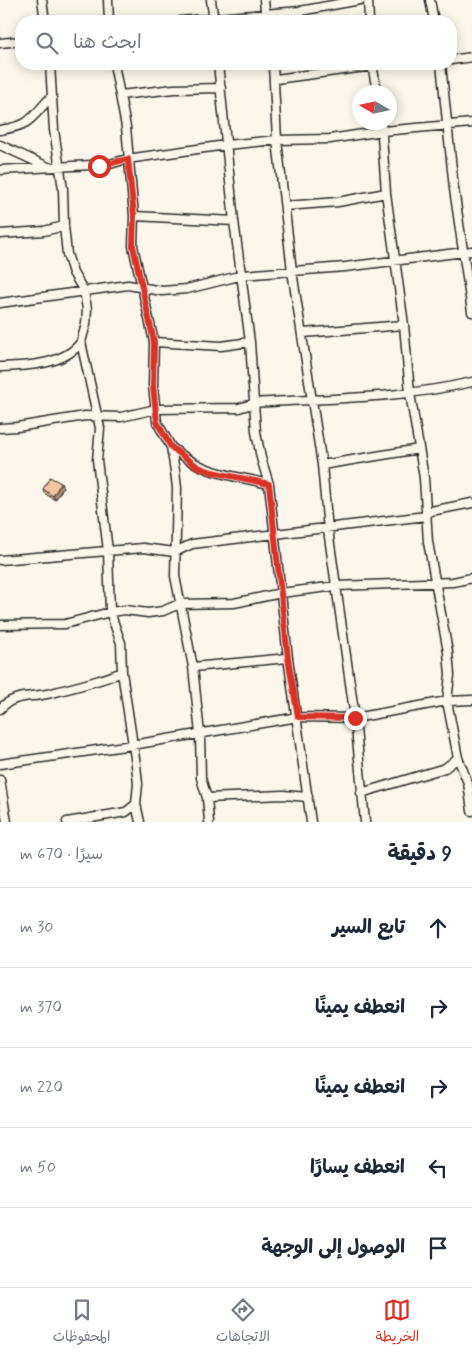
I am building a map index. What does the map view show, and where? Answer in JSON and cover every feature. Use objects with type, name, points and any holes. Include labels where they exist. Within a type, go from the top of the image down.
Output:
[{"type":"street","points":[[42,0],[44,15]]},
{"type":"street","points":[[108,0],[109,15]]},
{"type":"street","points":[[211,0],[213,15]]},
{"type":"street","points":[[264,0],[265,15]]},
{"type":"street","points":[[277,15],[360,0]]},
{"type":"street","points":[[368,0],[369,15]]},
{"type":"street","points":[[430,0],[433,15]]},
{"type":"street","points":[[0,43],[15,42]]},
{"type":"street","points":[[457,59],[472,57]]},
{"type":"street","points":[[0,367],[33,364],[66,357],[81,342],[86,324],[84,291],[74,273],[67,254],[61,166],[54,130],[50,70]]},
{"type":"street","points":[[115,70],[120,95],[134,216],[133,246],[154,342],[153,379],[157,422],[171,447],[177,488],[175,552],[180,604],[193,667],[200,734],[201,778],[207,798],[208,822]]},
{"type":"street","points":[[219,70],[234,221],[243,275],[250,342],[256,432],[260,458],[269,484],[288,658],[298,717],[311,822]]},
{"type":"street","points":[[274,70],[277,140],[292,271],[322,465],[328,530],[355,718],[365,822]]},
{"type":"street","points":[[276,79],[338,70]]},
{"type":"street","points":[[374,70],[376,85]]},
{"type":"street","points":[[442,70],[472,312]]},
{"type":"street","points":[[120,95],[174,89],[221,88]]},
{"type":"street","points":[[0,130],[24,125],[34,118],[51,98]]},
{"type":"street","points":[[0,170],[110,164],[128,159],[226,145],[277,140],[330,139],[383,131],[472,123]]},
{"type":"street","points":[[383,131],[386,193],[404,325],[410,393],[426,494],[426,514],[440,618],[448,652],[450,675],[447,701],[458,758],[468,784],[472,811]]},
{"type":"street","points":[[0,145],[50,168]]},
{"type":"street","points":[[286,206],[338,202],[386,193]]},
{"type":"street","points":[[134,216],[234,221]]},
{"type":"street","points":[[0,234],[44,231],[64,226]]},
{"type":"street","points":[[0,302],[128,286],[162,291],[186,289],[243,275],[472,251]]},
{"type":"street","points":[[303,333],[404,325]]},
{"type":"street","points":[[81,342],[84,364],[100,428],[98,460],[108,551],[110,612],[121,642],[122,672],[138,784],[136,804],[140,822]]},
{"type":"street","points":[[154,342],[221,346],[250,342]]},
{"type":"street","points":[[0,428],[17,428],[85,416],[121,417],[156,409],[239,408],[255,403],[364,399],[472,382]]},
{"type":"street","points":[[171,447],[198,467],[212,472],[269,484]]},
{"type":"street","points":[[322,465],[419,449]]},
{"type":"street","points":[[0,560],[143,548],[175,552],[192,544],[245,537],[275,536],[328,530],[426,514],[472,503]]},
{"type":"street","points":[[0,625],[65,624],[110,612],[125,610],[148,613],[163,611],[180,604],[234,603],[281,592],[336,586],[453,582],[472,578]]},
{"type":"street","points":[[0,631],[11,625]]},
{"type":"street","points":[[193,667],[288,658]]},
{"type":"street","points":[[0,709],[14,698],[44,694],[103,680],[122,672]]},
{"type":"street","points":[[0,764],[132,745],[298,717],[355,718],[447,701],[472,700]]},
{"type":"street","points":[[361,793],[445,768],[458,758]]},
{"type":"street","points":[[0,780],[7,822]]},
{"type":"street","points":[[207,798],[283,795],[308,797]]},
{"type":"street","points":[[67,822],[126,812],[136,804]]},
{"type":"building","points":[[50,477],[61,483],[53,496],[43,489]]},
{"type":"route","points":[[99,166],[128,159],[134,216],[133,246],[154,342],[152,365],[157,422],[167,436],[171,447],[198,467],[212,472],[269,484],[288,658],[298,717],[355,718]]}]
